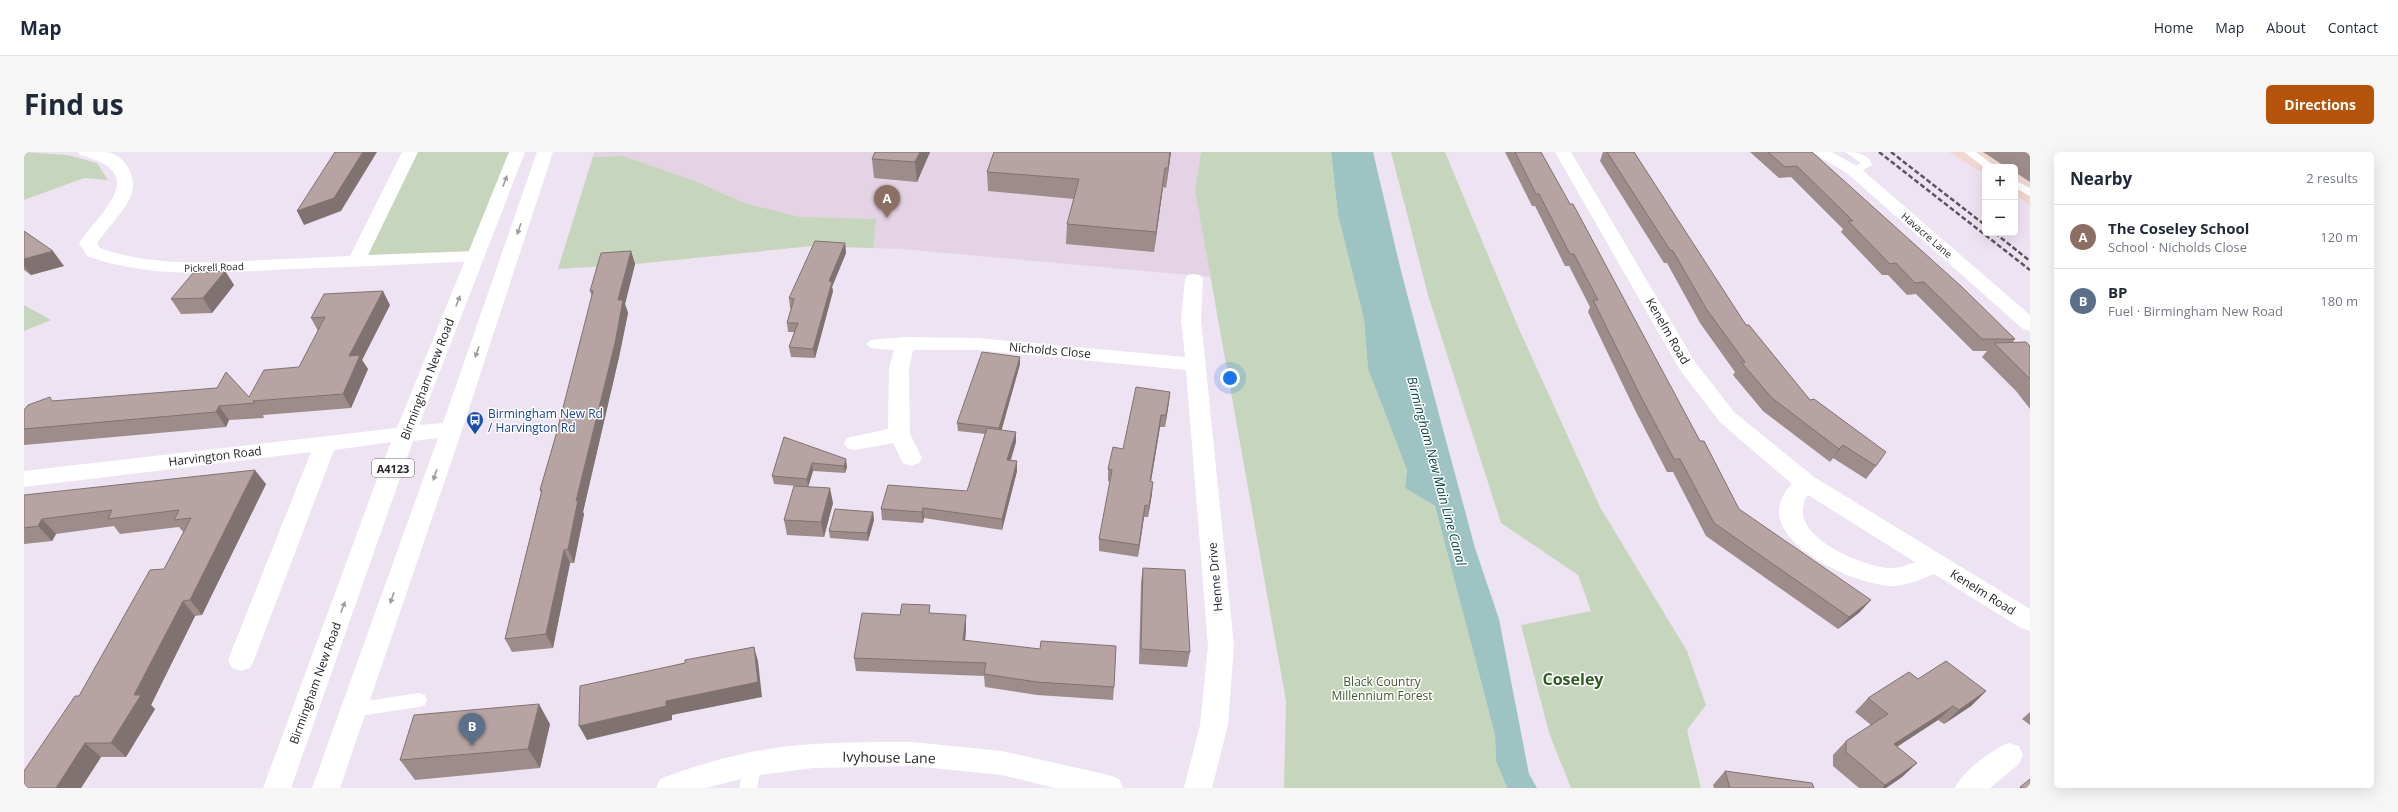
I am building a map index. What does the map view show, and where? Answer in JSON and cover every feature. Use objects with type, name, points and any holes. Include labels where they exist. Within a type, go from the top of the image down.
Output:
[{"type":"main road","name":"Pickrell Road","points":[[86,152],[112,158],[124,171],[125,182],[122,197],[88,242],[93,252],[127,263],[159,267],[199,268],[510,254]]},
{"type":"main road","points":[[356,261],[410,152]]},
{"type":"main road","name":"Birmingham New Road","points":[[277,788],[405,434],[516,152]]},
{"type":"main road","points":[[326,788],[451,430],[545,152]]},
{"type":"main road","name":"Kenelm Road","points":[[1563,152],[1687,365],[1727,417],[1806,483],[2030,621]]},
{"type":"main road","name":"Havacre Lane","points":[[1820,152],[1854,171],[2030,325]]},
{"type":"main road","name":"Henne Drive","points":[[1194,278],[1191,319],[1222,646],[1214,725],[1198,788]]},
{"type":"main road","points":[[905,343],[899,369],[900,434],[911,458]]},
{"type":"main road","name":"Nicholds Close","points":[[877,344],[977,344],[1195,364]]},
{"type":"main road","name":"Harvington Road","points":[[24,479],[405,434],[451,430]]},
{"type":"main road","points":[[855,443],[900,434]]},
{"type":"main road","points":[[241,660],[326,444]]},
{"type":"main road","points":[[1806,483],[1793,498],[1791,508],[1793,521],[1802,535],[1816,549],[1827,556],[1872,575],[1892,577],[1908,575],[1935,563]]},
{"type":"main road","name":"Ivyhouse Lane","points":[[670,788],[716,772],[751,776],[813,756],[912,754],[1002,763],[1109,788]]},
{"type":"main road","points":[[1969,788],[2009,755]]},
{"type":"lane","points":[[1850,152],[1866,161],[1867,165],[1854,171]]},
{"type":"lane","points":[[1969,152],[1987,164]]},
{"type":"lane","points":[[2018,185],[2030,193]]},
{"type":"lane","points":[[353,710],[419,700]]},
{"type":"shaded area","points":[[594,152],[1201,152],[1195,190],[1211,277],[902,249],[812,246],[635,264],[558,269]]},
{"type":"shaded area","points":[[1949,152],[2030,152],[2030,205],[2018,197],[2018,164],[1982,164],[1982,173]]},
{"type":"green space","points":[[24,152],[67,155],[97,163],[108,180],[84,178],[24,200]]},
{"type":"green space","points":[[410,152],[514,152],[476,256],[356,261]]},
{"type":"green space","name":"Black Country Millennium Forest","points":[[1201,152],[1331,152],[1338,215],[1364,319],[1368,369],[1407,470],[1405,488],[1435,506],[1495,735],[1496,761],[1507,788],[1284,788],[1286,701],[1195,190]]},
{"type":"green space","points":[[1391,152],[1445,152],[1519,329],[1600,507],[1687,651],[1706,705],[1687,730],[1701,788],[1571,788],[1549,733],[1521,625],[1591,611],[1578,575],[1501,523],[1428,295]]},
{"type":"green space","points":[[623,156],[695,181],[744,203],[799,217],[876,219],[873,248],[812,246],[635,264],[558,269],[593,157]]},
{"type":"green space","points":[[24,305],[51,320],[24,331]]},
{"type":"water","name":"Birmingham New Main Line Canal","points":[[1331,152],[1373,152],[1401,271],[1441,422],[1475,548],[1499,619],[1529,774],[1537,788],[1507,788],[1496,761],[1495,735],[1435,506],[1405,488],[1407,470],[1368,369],[1364,319],[1338,215]]},
{"type":"building","points":[[335,152],[363,152],[334,198],[297,211]]},
{"type":"building","points":[[875,152],[920,152],[915,162],[872,159]]},
{"type":"building","points":[[994,152],[1170,152],[1168,168],[1165,168],[1156,232],[1067,224],[1079,179],[987,172]]},
{"type":"building","points":[[1515,152],[1541,152],[1570,204],[1573,204],[1700,441],[1704,441],[1739,509],[1871,600],[1849,617],[1714,523],[1680,459],[1674,459],[1641,397],[1593,300],[1598,300],[1574,254],[1570,254],[1539,194],[1536,194]]},
{"type":"building","points":[[1607,152],[1634,152],[1746,325],[1749,325],[1810,400],[1814,399],[1886,452],[1876,466],[1843,445],[1839,449],[1772,398],[1741,362],[1745,362],[1707,310],[1673,251],[1670,250]]},
{"type":"building","points":[[1768,152],[1812,152],[1962,287],[2015,339],[1982,339],[1924,282],[1915,283],[1896,263],[1890,264],[1848,221],[1853,221],[1797,166],[1785,167]]},
{"type":"building","points":[[24,231],[53,251],[24,259]]},
{"type":"building","points":[[815,241],[845,243],[829,281],[832,282],[813,349],[789,347],[798,323],[787,323],[794,299],[789,298]]},
{"type":"building","points":[[631,251],[618,300],[623,300],[615,343],[576,501],[578,500],[568,549],[564,550],[546,634],[505,639],[542,490],[540,490],[556,435],[593,291],[590,291],[601,253]]},
{"type":"building","points":[[225,271],[203,298],[171,299],[193,273]]},
{"type":"building","points":[[383,291],[349,356],[360,355],[343,394],[253,401],[255,403],[219,406],[216,412],[24,429],[24,410],[28,405],[50,397],[52,401],[217,388],[226,372],[249,397],[264,370],[299,367],[325,317],[311,318],[324,294]]},
{"type":"building","points":[[2026,342],[2030,346],[2030,379],[1994,343]]},
{"type":"building","points":[[982,352],[1020,357],[999,428],[957,423]]},
{"type":"building","points":[[1136,387],[1170,392],[1166,415],[1161,415],[1150,481],[1153,482],[1149,506],[1145,505],[1139,545],[1099,539],[1112,470],[1108,469],[1113,447],[1123,449]]},
{"type":"building","points":[[987,428],[1016,432],[1007,460],[1017,461],[1002,519],[923,508],[922,512],[881,509],[888,485],[967,491]]},
{"type":"building","points":[[784,437],[846,459],[844,466],[812,463],[807,479],[772,476]]},
{"type":"building","points":[[255,470],[190,600],[183,601],[134,695],[141,695],[111,743],[85,743],[56,788],[24,788],[24,771],[75,696],[79,696],[150,570],[164,569],[191,518],[174,520],[179,510],[108,519],[112,510],[42,519],[38,526],[24,528],[24,495]]},
{"type":"building","points":[[794,486],[830,488],[821,522],[784,520]]},
{"type":"building","points":[[835,509],[873,512],[867,533],[829,531]]},
{"type":"building","points":[[1143,568],[1185,570],[1190,652],[1141,649]]},
{"type":"building","points":[[902,604],[930,605],[929,613],[966,615],[963,640],[1040,649],[1041,641],[1116,646],[1114,687],[1037,682],[984,674],[986,663],[854,658],[862,613],[900,615]]},
{"type":"building","points":[[754,647],[758,682],[666,701],[666,706],[579,726],[580,686],[685,663],[685,660]]},
{"type":"building","points":[[1946,661],[1986,691],[1959,710],[1953,706],[1894,744],[1917,763],[1885,785],[1846,752],[1846,741],[1888,714],[1868,698],[1909,672],[1918,679]]},
{"type":"building","points":[[539,704],[528,749],[400,760],[414,715]]},
{"type":"building","points":[[1725,771],[1812,783],[1814,788],[1730,788]]},
{"type":"building","points":[[2030,779],[2030,788],[2020,787]]},
{"type":"railway","points":[[1879,152],[2030,270]]},
{"type":"railway","points":[[1891,152],[1982,223]]},
{"type":"railway","points":[[1999,236],[2030,261]]},
{"type":"place","name":"The Coseley School","points":[[887,218]]},
{"type":"place","name":"Birmingham New Rd / Harvington Rd","points":[[475,435]]},
{"type":"place","name":"BP","points":[[472,746]]},
{"type":"district","name":"Coseley","points":[[1573,679]]}]
